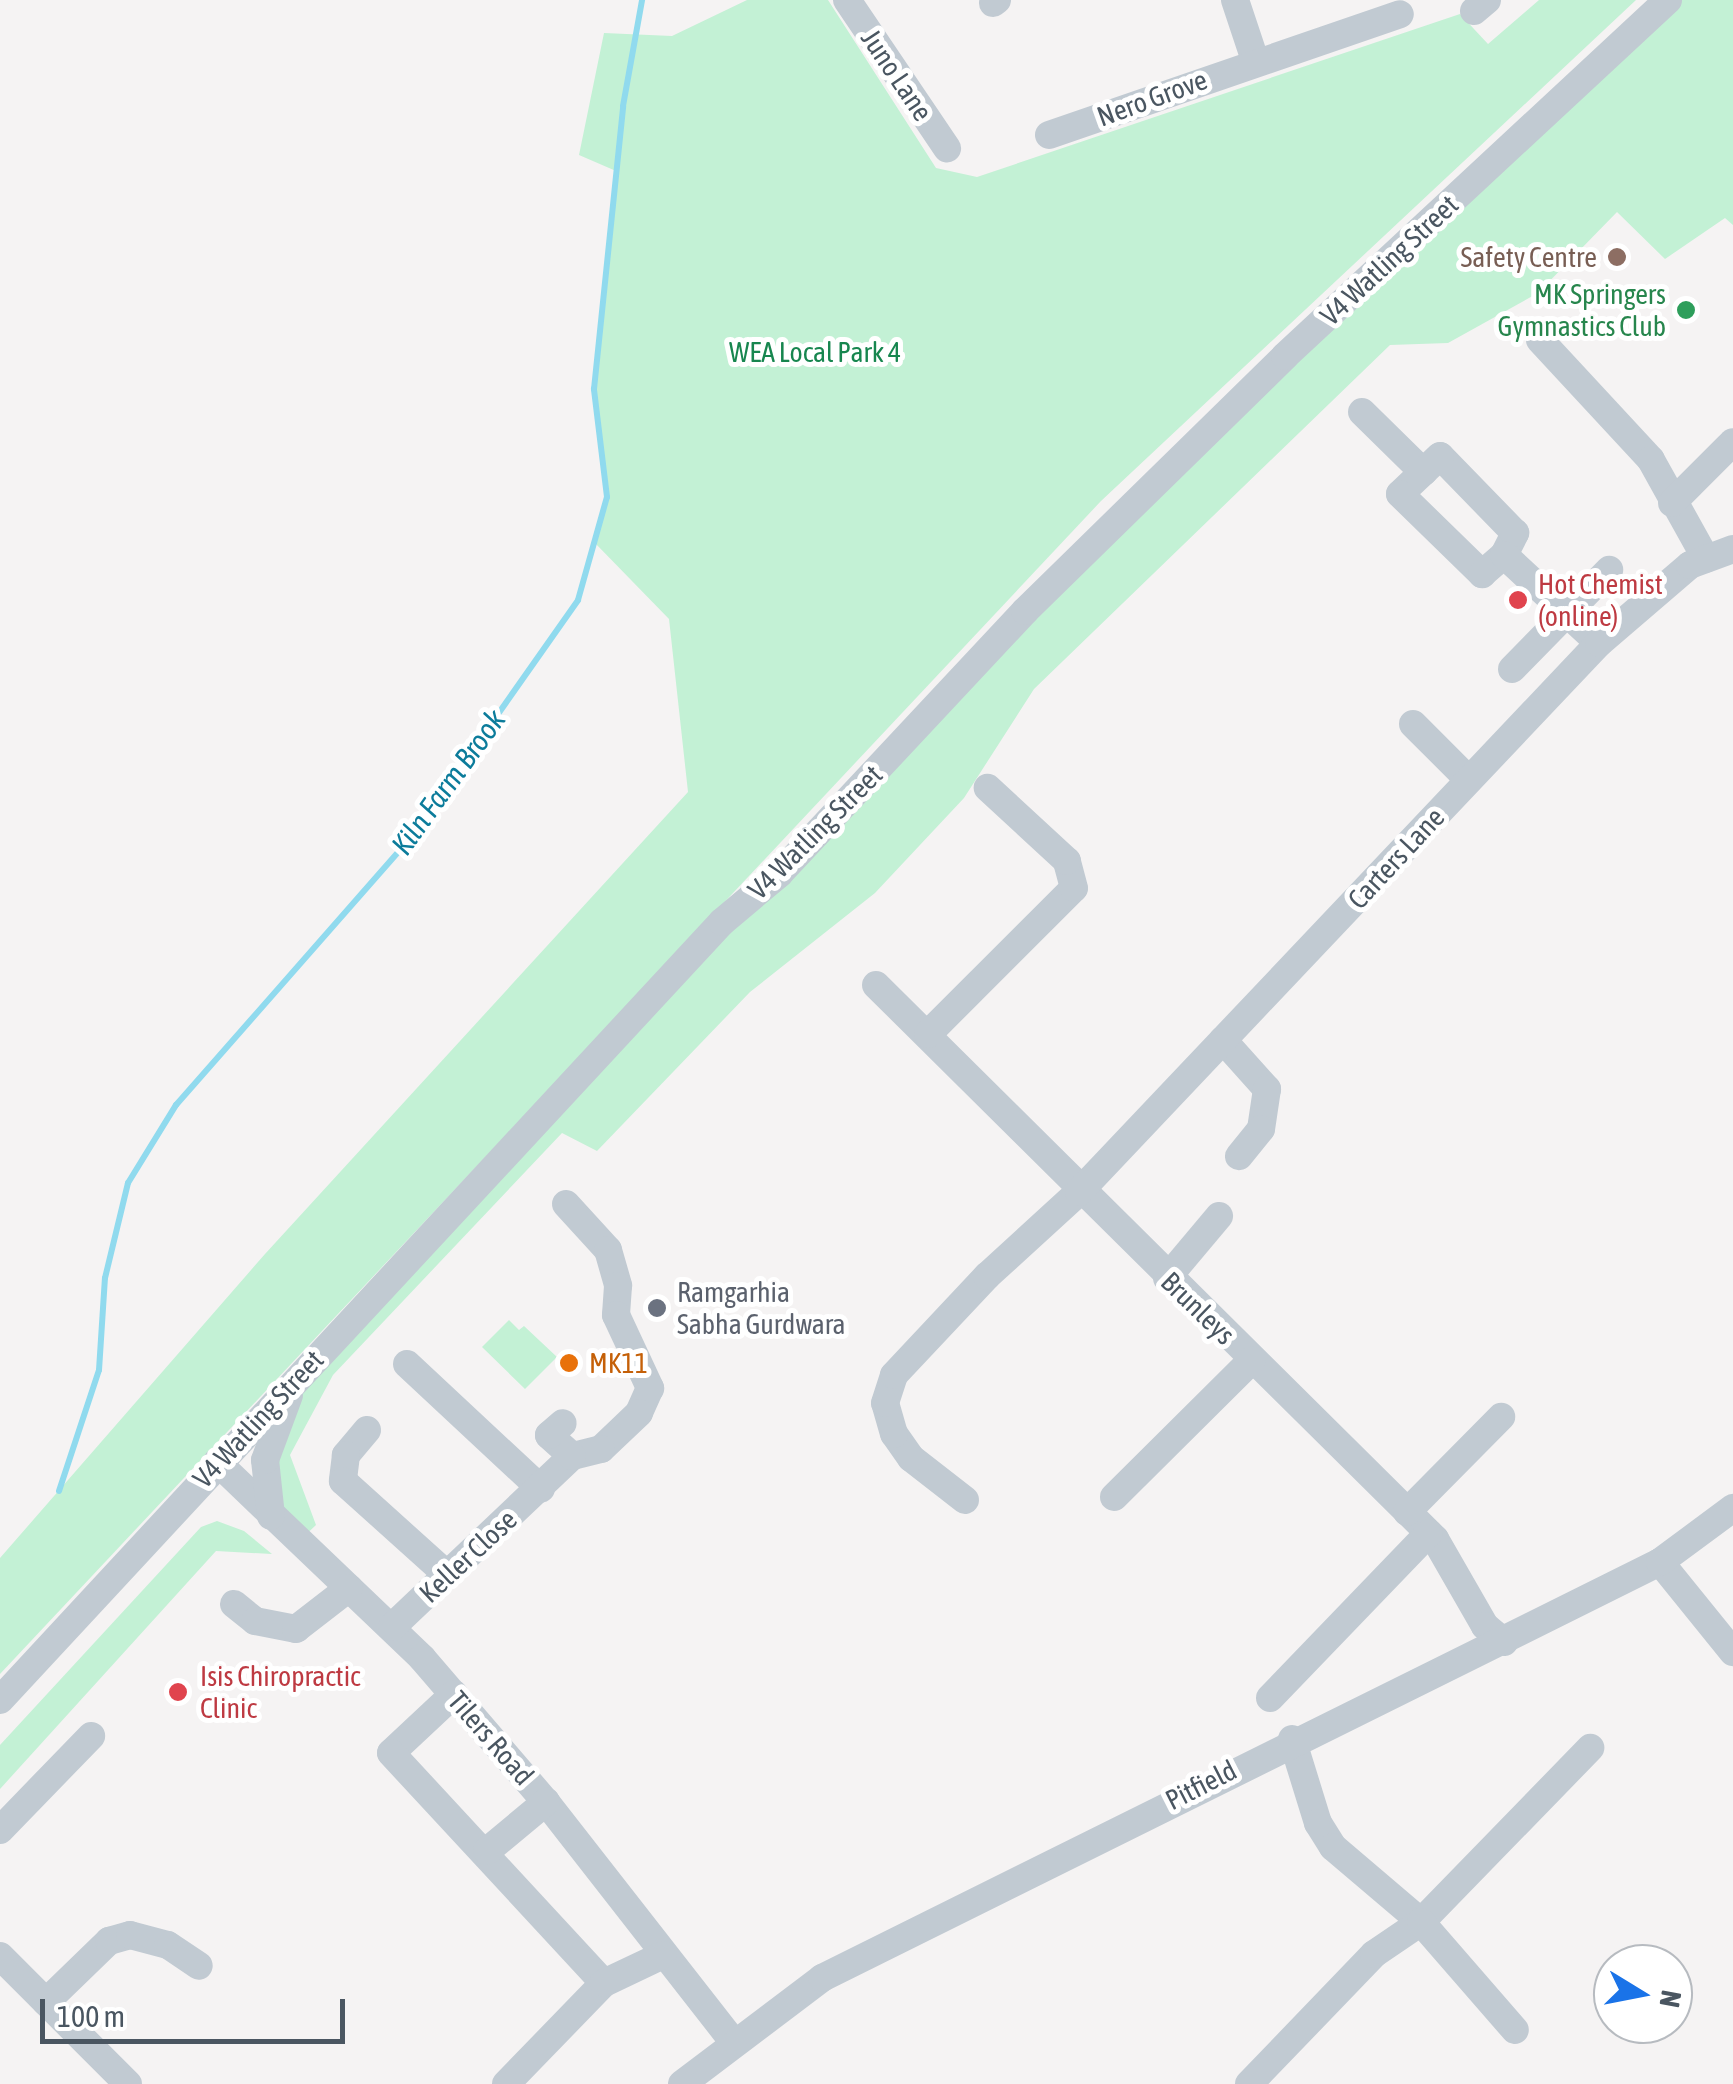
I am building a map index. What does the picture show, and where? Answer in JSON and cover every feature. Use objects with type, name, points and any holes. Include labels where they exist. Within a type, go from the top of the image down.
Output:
[{"type":"street","points":[[1235,0],[1255,60]]},
{"type":"street","name":"V4 Watling Street","points":[[0,1700],[722,922],[779,874],[1026,611],[1285,356],[1668,0]]},
{"type":"street","name":"Juno Lane","points":[[849,1],[946,148]]},
{"type":"street","name":"Nero Grove","points":[[1048,135],[1255,60],[1400,14]]},
{"type":"street","points":[[1540,340],[1651,460],[1672,503],[1720,554]]},
{"type":"street","points":[[1362,412],[1423,472]]},
{"type":"street","points":[[1672,503],[1733,442]]},
{"type":"street","points":[[1440,456],[1516,533],[1504,555],[1482,574],[1400,494],[1440,456]]},
{"type":"street","name":"Carters Lane","points":[[964,1500],[911,1458],[894,1434],[886,1390],[987,1276],[1079,1192],[1600,643],[1690,564],[1720,554]]},
{"type":"street","points":[[1504,555],[1600,643]]},
{"type":"street","points":[[1512,669],[1609,570]]},
{"type":"street","points":[[1413,724],[1469,780]]},
{"type":"street","points":[[928,1034],[1074,888],[1068,860],[988,788]]},
{"type":"street","name":"Brunleys","points":[[876,985],[1079,1192],[1430,1533],[1485,1626],[1504,1642]]},
{"type":"street","points":[[1223,1040],[1268,1089],[1261,1129],[1239,1156]]},
{"type":"street","points":[[563,1423],[549,1434],[572,1456],[601,1448],[639,1412],[650,1388],[616,1315],[618,1286],[608,1250],[566,1204]]},
{"type":"street","points":[[1167,1278],[1218,1216]]},
{"type":"street","points":[[1114,1497],[1252,1360]]},
{"type":"street","points":[[407,1364],[543,1487]]},
{"type":"street","points":[[272,1516],[265,1460],[295,1380]]},
{"type":"street","points":[[1407,1512],[1501,1417]]},
{"type":"street","points":[[367,1430],[346,1454],[342,1481],[446,1572]]},
{"type":"street","name":"Keller Close","points":[[392,1627],[572,1456]]},
{"type":"street","name":"Tilers Road","points":[[217,1462],[392,1627],[454,1694],[546,1802],[733,2041]]},
{"type":"street","name":"Pitfield","points":[[682,2084],[733,2041],[822,1978],[1292,1739],[1504,1642],[1660,1562],[1733,1508]]},
{"type":"street","points":[[1270,1698],[1430,1533]]},
{"type":"street","points":[[1660,1562],[1733,1652]]},
{"type":"street","points":[[234,1604],[255,1621],[296,1630],[349,1588]]},
{"type":"street","points":[[454,1694],[391,1753],[604,1982]]},
{"type":"street","points":[[0,1830],[91,1736]]},
{"type":"street","points":[[1292,1739],[1318,1823],[1333,1847],[1421,1922],[1515,2030]]},
{"type":"street","points":[[1249,2084],[1374,1954],[1421,1922],[1590,1748]]},
{"type":"street","points":[[487,1852],[546,1802]]},
{"type":"street","points":[[46,2002],[109,1941],[130,1936],[168,1944],[199,1966]]},
{"type":"street","points":[[506,2084],[604,1982],[662,1955]]},
{"type":"street","points":[[0,1956],[46,2002],[112,2079]]},
{"type":"green space","name":"WEA Local Park 4","points":[[747,0],[828,0],[936,168],[977,177],[1460,14],[1488,44],[1539,0],[1636,0],[1101,501],[0,1674],[0,1558],[265,1254],[688,792],[669,619],[594,542],[607,497],[594,389],[616,171],[579,155],[604,33],[672,36]]},
{"type":"green space","points":[[1668,0],[1733,0],[1733,225],[1725,218],[1665,259],[1617,212],[1538,293],[1448,343],[1390,345],[1034,689],[964,798],[875,893],[750,992],[597,1151],[562,1133],[333,1375],[290,1455],[316,1525],[299,1541],[271,1516],[265,1460],[295,1380],[1025,611]]},
{"type":"green space","points":[[509,1320],[519,1330],[524,1326],[557,1357],[525,1389],[482,1347]]},
{"type":"green space","points":[[217,1521],[244,1531],[272,1554],[216,1551],[0,1789],[0,1745],[201,1527]]},
{"type":"waterway","name":"Kiln Farm Brook","points":[[59,1491],[99,1370],[105,1278],[128,1183],[176,1105],[413,835],[578,600],[607,497],[594,389],[623,106],[642,0]]},
{"type":"place","name":"Safety Centre","points":[[1617,257]]},
{"type":"place","name":"MK Springers Gymnastics Club","points":[[1686,310]]},
{"type":"place","name":"Hot Chemist (online)","points":[[1518,600]]},
{"type":"place","name":"Ramgarhia Sabha Gurdwara","points":[[657,1308]]},
{"type":"place","name":"MK11","points":[[569,1363]]},
{"type":"place","name":"Isis Chiropractic Clinic","points":[[178,1692]]}]
